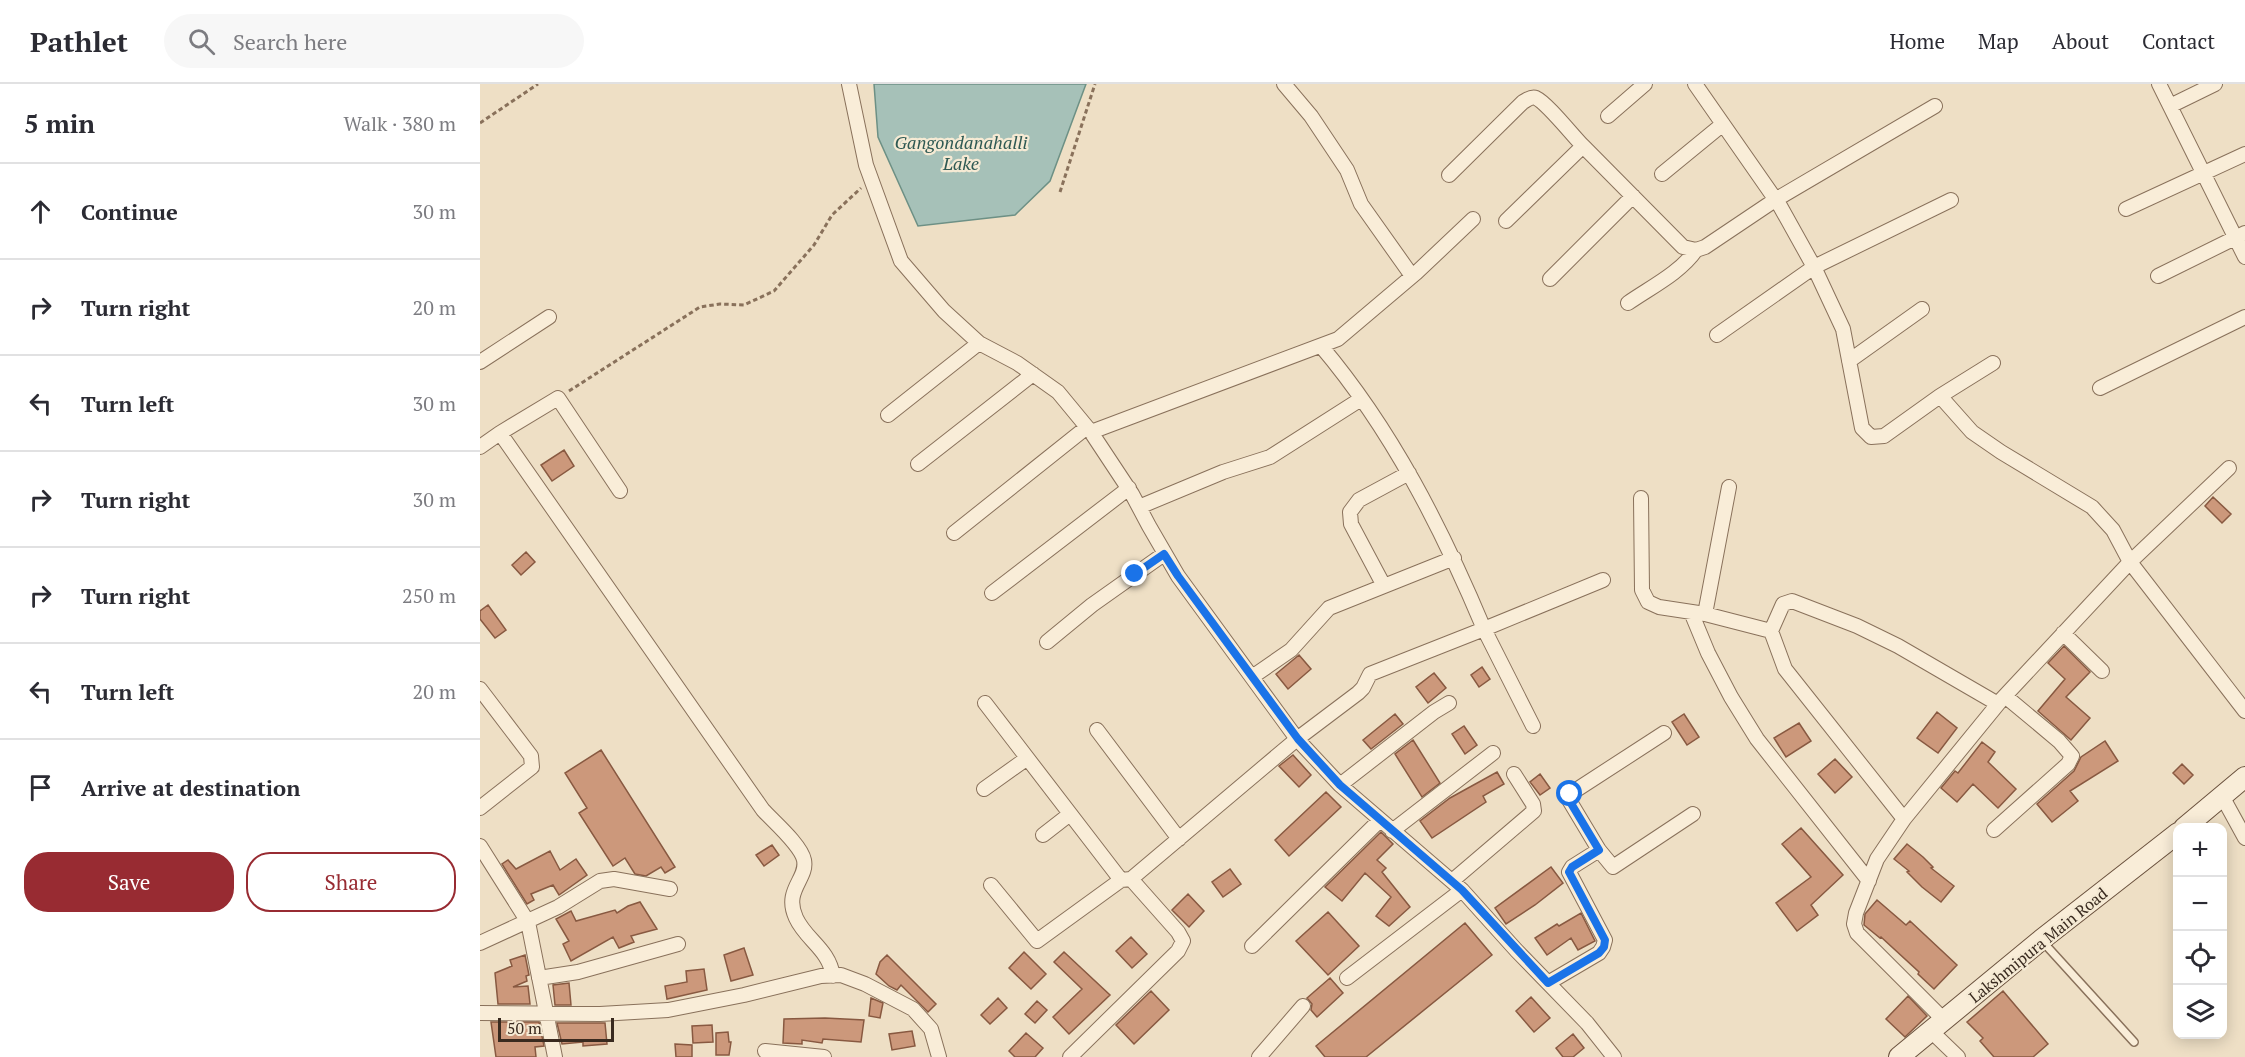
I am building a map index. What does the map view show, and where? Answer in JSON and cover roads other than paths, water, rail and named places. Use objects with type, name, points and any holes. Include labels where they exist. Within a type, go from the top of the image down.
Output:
[{"type":"main road","points":[[2190,823],[2245,777]]},
{"type":"main road","name":"Lakshmipura Main Road","points":[[1899,1057],[2173,837]]},
{"type":"street","points":[[849,84],[866,165],[901,261],[944,311],[980,343],[1033,374],[1058,392],[1089,430],[1129,488],[1164,554],[1298,739],[1340,785],[1457,885],[1587,1023],[1614,1057]]},
{"type":"street","points":[[1284,84],[1317,125],[1347,170],[1361,204],[1412,276]]},
{"type":"street","points":[[1608,116],[1645,84]]},
{"type":"street","points":[[1695,84],[1775,200],[1814,267],[1843,329],[1862,428],[1871,437],[1884,436],[1940,396],[1993,363]]},
{"type":"street","points":[[2159,84],[2203,173],[2240,235],[2245,257]]},
{"type":"street","points":[[2170,106],[2215,84]]},
{"type":"street","points":[[1449,175],[1522,102],[1536,98],[1683,247],[1696,250],[1705,248],[1775,200],[1935,106]]},
{"type":"street","points":[[1662,174],[1723,124]]},
{"type":"street","points":[[1506,220],[1583,146]]},
{"type":"street","points":[[2126,209],[2245,154]]},
{"type":"street","points":[[1550,279],[1633,196]]},
{"type":"street","points":[[1717,334],[1814,267],[1951,200]]},
{"type":"street","points":[[954,533],[1089,430],[1338,339],[1412,276],[1473,219]]},
{"type":"street","points":[[2158,276],[2240,235]]},
{"type":"street","points":[[1628,303],[1668,276],[1696,250]]},
{"type":"street","points":[[1849,361],[1922,309]]},
{"type":"street","points":[[480,362],[549,317]]},
{"type":"street","points":[[2100,388],[2245,317]]},
{"type":"street","points":[[888,415],[980,343]]},
{"type":"street","points":[[1321,346],[1361,399],[1409,473],[1454,558],[1484,629],[1533,726]]},
{"type":"street","points":[[918,464],[1033,374]]},
{"type":"street","points":[[1940,396],[1972,432],[2092,507],[2113,530],[2130,562],[2245,711]]},
{"type":"street","points":[[480,447],[558,398],[620,491]]},
{"type":"street","points":[[1139,507],[1223,472],[1270,457],[1361,399]]},
{"type":"street","points":[[500,434],[764,810],[799,849],[804,858],[805,867],[793,892],[796,918],[827,956],[833,976]]},
{"type":"street","points":[[1958,1057],[1937,1026],[1857,933],[1854,924],[1856,913],[1877,859],[1904,819],[2001,700],[2130,562],[2229,468]]},
{"type":"street","points":[[1384,586],[1351,524],[1350,512],[1359,500],[1409,473]]},
{"type":"street","points":[[1729,487],[1698,613],[1712,662],[1757,739],[1869,881]]},
{"type":"street","points":[[993,593],[1129,488]]},
{"type":"street","points":[[1641,498],[1642,590],[1648,602],[1659,607],[1698,613],[1771,631]]},
{"type":"street","points":[[1047,642],[1092,605],[1164,554]]},
{"type":"street","points":[[1252,677],[1291,650],[1329,608],[1454,558]]},
{"type":"street","points":[[991,885],[1037,941],[1179,839],[1298,739],[1358,693],[1375,670],[1484,629],[1603,580]]},
{"type":"street","points":[[1904,819],[1785,669],[1771,631],[1783,604],[1792,601],[1878,636],[2001,700],[2060,741],[2072,756],[2068,764],[1994,830]]},
{"type":"street","points":[[2063,633],[2102,671]]},
{"type":"street","points":[[480,689],[531,756],[532,767],[480,808]]},
{"type":"street","points":[[985,703],[1070,814],[1126,879],[1178,933],[1182,941],[1178,951],[1071,1057]]},
{"type":"street","points":[[1340,785],[1434,712],[1449,704]]},
{"type":"street","points":[[1097,730],[1179,839]]},
{"type":"street","points":[[1664,732],[1570,794],[1569,800],[1599,850],[1610,864],[1616,866],[1693,813]]},
{"type":"street","points":[[1392,831],[1493,753]]},
{"type":"street","points":[[984,789],[1026,759]]},
{"type":"street","points":[[1347,978],[1457,885],[1534,811],[1533,804],[1514,774]]},
{"type":"street","points":[[2222,796],[2245,838]]},
{"type":"street","points":[[1043,835],[1070,814]]},
{"type":"street","points":[[1252,946],[1380,820]]},
{"type":"street","points":[[480,846],[528,922],[555,1057]]},
{"type":"street","points":[[1548,983],[1599,953],[1604,947],[1605,940],[1569,872],[1572,867],[1599,850]]},
{"type":"street","points":[[480,943],[558,907],[600,881],[614,879],[670,889]]},
{"type":"street","points":[[539,978],[578,972],[678,944]]},
{"type":"street","points":[[480,1013],[600,1014],[668,1010],[744,995],[821,976],[841,975],[865,984],[913,1009],[931,1029],[939,1057]]},
{"type":"street","points":[[1259,1057],[1303,1006]]},
{"type":"street","points":[[765,1051],[824,1057]]},
{"type":"lane","points":[[2042,940],[2133,1042]]},
{"type":"water","name":"Gangondanahalli Lake","points":[[874,84],[1086,84],[1050,181],[1015,215],[918,226],[878,137]]}]
